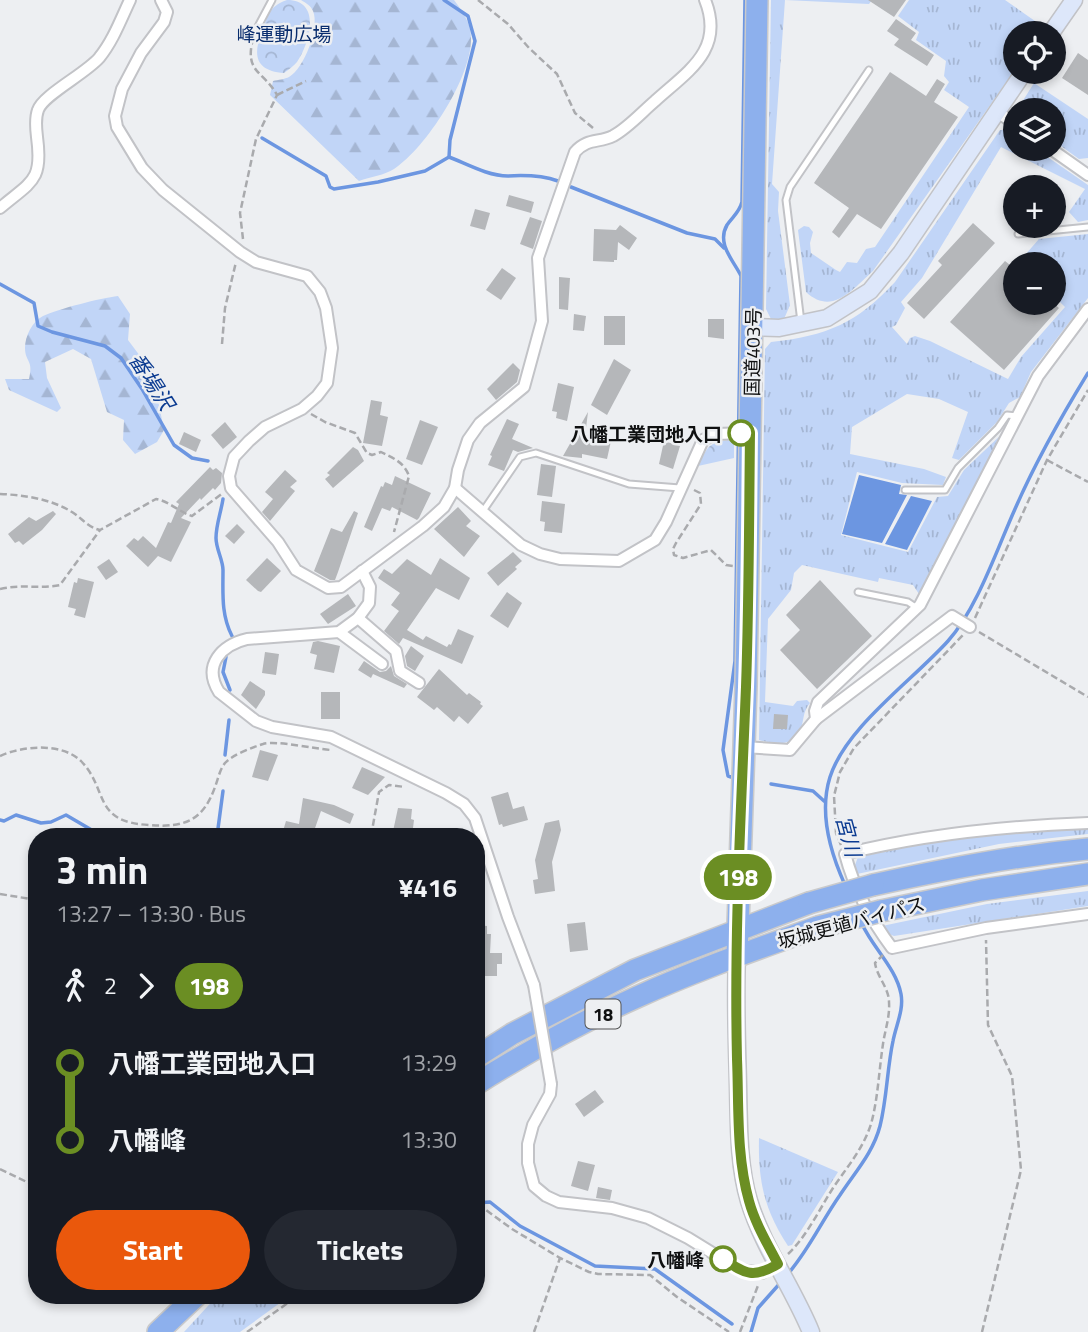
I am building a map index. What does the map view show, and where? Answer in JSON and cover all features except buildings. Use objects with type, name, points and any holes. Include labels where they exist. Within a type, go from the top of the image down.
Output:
[{"type":"highway","name":"国道403号","points":[[737,956],[743,747],[742,433],[752,327],[757,0]]},
{"type":"highway","name":"坂城更埴バイパス","points":[[485,1051],[512,1034],[635,970],[809,903],[873,885],[969,864],[1088,849]]},
{"type":"highway","name":"坂城更埴バイパス","points":[[485,1079],[636,997],[818,927],[982,890],[1088,874]]},
{"type":"highway","points":[[158,1332],[188,1304]]},
{"type":"street","points":[[0,208],[29,184],[41,162],[36,125],[38,110],[46,97],[70,83],[101,56],[130,0]]},
{"type":"street","points":[[161,0],[167,12],[164,22],[141,52],[122,89],[115,116],[117,127],[142,168],[163,190],[240,252],[256,261],[307,276],[320,292],[332,348],[327,383],[303,408],[265,427],[234,457],[230,467],[231,488],[278,542],[296,570],[328,588],[341,587],[423,526],[444,507],[455,488],[468,440],[481,423],[524,387],[542,321],[538,258],[575,152],[582,144],[612,136],[625,127],[700,61],[711,34],[711,15],[705,0]]},
{"type":"street","points":[[1059,21],[1074,0]]},
{"type":"street","points":[[752,327],[779,328],[827,318],[870,291],[901,253],[1015,84]]},
{"type":"street","points":[[996,111],[1003,116]]},
{"type":"street","points":[[1066,160],[1088,175]]},
{"type":"street","points":[[816,719],[818,702],[917,608],[1038,376],[1088,309]]},
{"type":"street","points":[[455,488],[521,545],[540,554],[560,559],[619,561],[655,540],[666,522],[703,440],[715,434],[742,433]]},
{"type":"street","points":[[362,571],[370,587],[369,603],[358,618],[339,632],[247,639],[233,643],[222,649],[218,656],[213,678],[219,692],[256,721],[331,737],[446,793],[464,804],[475,818],[478,828]]},
{"type":"street","points":[[743,747],[790,750],[816,719],[943,622],[952,616],[970,627]]},
{"type":"street","points":[[358,618],[396,651],[400,671],[419,683]]},
{"type":"street","points":[[339,632],[382,664]]},
{"type":"street","points":[[1088,823],[1010,826],[927,837],[845,853],[851,877],[879,931],[892,948],[986,928],[1088,914]]},
{"type":"street","points":[[485,848],[534,985],[551,1084],[550,1094],[533,1125],[528,1144],[528,1163],[534,1186],[559,1202],[612,1208],[648,1218],[688,1238],[740,1270],[762,1273],[779,1266]]},
{"type":"street","points":[[737,956],[737,1049],[742,1164],[749,1200],[760,1229],[811,1332]]},
{"type":"lane","points":[[255,32],[272,0]]},
{"type":"lane","points":[[801,325],[786,200],[790,187],[869,70]]},
{"type":"lane","points":[[1066,229],[1088,227]]},
{"type":"lane","points":[[905,490],[946,490],[958,468],[998,428],[1007,415],[1017,416]]},
{"type":"lane","points":[[482,512],[520,457],[529,453],[629,484],[680,488]]},
{"type":"lane","points":[[858,592],[908,602],[917,608]]},
{"type":"path","points":[[478,0],[508,24],[557,74],[575,113],[604,138]]},
{"type":"path","points":[[255,32],[250,61],[259,76],[277,95]]},
{"type":"path","points":[[222,344],[225,308],[243,242],[240,213],[256,139],[277,95],[306,81]]},
{"type":"path","points":[[303,408],[325,422],[355,433],[367,453],[381,452],[406,469],[408,476],[394,523],[393,538]]},
{"type":"path","points":[[1047,460],[1088,482]]},
{"type":"path","points":[[0,589],[14,585],[46,588],[60,584],[100,530],[156,499],[192,516],[231,488]]},
{"type":"path","points":[[680,488],[693,489],[699,492],[702,498],[673,549],[674,555],[684,558],[711,550],[726,565],[731,566]]},
{"type":"path","points":[[0,494],[39,499],[72,512],[91,528],[100,530]]},
{"type":"path","points":[[970,627],[1088,696]]},
{"type":"path","points":[[0,756],[18,750],[39,748],[66,752],[81,761],[102,802],[113,814],[122,821],[158,826],[197,817],[209,804],[227,760],[265,743],[350,752],[359,750]]},
{"type":"path","points":[[372,828],[379,792],[388,785],[410,788]]},
{"type":"path","points":[[0,894],[28,899]]},
{"type":"path","points":[[982,1332],[1021,1170],[1012,1076],[988,1025],[986,928]]},
{"type":"path","points":[[779,1266],[797,1245],[853,1162],[871,1122],[883,1038],[890,1013],[889,998],[875,963],[889,951]]},
{"type":"path","points":[[0,1169],[28,1183]]},
{"type":"path","points":[[485,1210],[560,1258],[598,1274],[650,1275],[729,1332]]},
{"type":"path","points":[[534,1332],[560,1258]]},
{"type":"path","points":[[740,1332],[762,1273]]},
{"type":"path","points":[[247,1332],[286,1304]]},
{"type":"green space","name":"峰運動広場","points":[[287,0],[298,2],[305,7],[310,24],[302,54],[284,73],[263,66],[259,62],[257,50],[269,13],[275,6]]},
{"type":"green space","points":[[301,0],[454,0],[466,18],[471,33],[469,54],[456,91],[420,145],[390,171],[359,181],[270,95],[273,81],[295,73],[309,47],[315,18],[311,8]]},
{"type":"green space","points":[[771,0],[785,0],[772,184],[779,192],[778,211],[790,305],[784,319],[771,319],[766,309]]},
{"type":"green space","points":[[785,0],[872,0],[869,4]]},
{"type":"green space","points":[[909,0],[1005,0],[1035,21],[1003,21],[1003,84],[1005,84],[873,271],[841,298],[824,302],[806,292],[798,230],[804,226],[809,227],[813,232],[811,253],[836,270],[840,272],[847,262],[857,263],[866,249],[875,247],[969,107],[944,90],[949,82],[944,76],[946,61],[916,40],[919,32],[898,16]]},
{"type":"green space","points":[[1036,84],[1056,98],[1025,98]]},
{"type":"green space","points":[[1066,104],[1088,119],[1088,158],[1079,159],[1066,150]]},
{"type":"green space","points":[[1000,130],[1003,130],[1003,148],[1001,147],[922,278],[901,302],[905,308],[896,325],[892,327],[907,344],[910,338],[915,336],[930,341],[1008,379],[1021,357],[1058,315],[1066,315],[1066,252],[1028,252],[1039,239],[1088,234],[1088,298],[1031,372],[1020,397],[1009,403],[997,422],[959,460],[952,458],[968,412],[939,399],[907,394],[852,427],[850,454],[924,469],[946,477],[943,485],[902,483],[857,472],[841,535],[908,552],[937,497],[948,496],[964,470],[1004,432],[919,594],[913,585],[879,578],[878,582],[802,565],[794,573],[791,590],[768,619],[765,702],[793,706],[797,701],[807,700],[810,703],[799,732],[791,741],[773,743],[759,740],[765,349],[771,342],[809,336],[840,325],[867,308],[895,282]]},
{"type":"green space","points":[[1029,161],[1053,161],[1088,185],[1088,220],[1078,222],[1069,212],[1085,189],[1066,180],[1066,175],[1057,175]]},
{"type":"green space","points":[[118,296],[130,314],[128,340],[143,360],[159,405],[164,430],[157,442],[135,454],[123,440],[124,420],[107,412],[91,359],[73,349],[45,362],[47,378],[61,408],[57,412],[9,390],[5,379],[29,379],[30,365],[25,353],[25,343],[30,330],[43,316]]},
{"type":"green space","points":[[734,440],[734,458],[698,466],[711,445]]},
{"type":"green space","points":[[1088,829],[1088,834],[999,844],[857,874],[855,865],[858,857],[928,843],[1011,832]]},
{"type":"green space","points":[[1088,891],[1088,906],[894,936],[882,926],[987,904]]},
{"type":"green space","points":[[759,1138],[838,1172],[792,1245],[788,1246],[768,1207],[761,1181]]},
{"type":"green space","points":[[210,1304],[279,1304],[240,1332],[184,1332]]},
{"type":"water","points":[[859,475],[901,485],[899,494],[907,495],[882,543],[842,534]]},
{"type":"water","points":[[911,496],[932,501],[907,550],[885,544]]},
{"type":"waterway","points":[[444,0],[468,16],[475,41],[450,140],[449,157],[493,174],[558,181]]},
{"type":"waterway","points":[[731,777],[728,776],[723,750],[735,661],[741,276],[727,252],[724,232],[742,202],[745,0]]},
{"type":"waterway","points":[[262,138],[326,176],[330,187],[334,189],[425,171],[449,157]]},
{"type":"waterway","points":[[571,187],[687,233],[715,239],[724,248]]},
{"type":"waterway","name":"番場沢","points":[[0,284],[34,303],[38,326],[105,346],[121,358],[174,445],[192,458],[208,461]]},
{"type":"waterway","name":"宮川","points":[[845,885],[831,846],[826,818],[827,790],[838,758],[865,722],[934,656],[958,628],[986,578],[1040,456],[1088,373]]},
{"type":"waterway","name":"番場沢","points":[[223,499],[216,538],[223,566],[224,612],[232,636]]},
{"type":"waterway","name":"番場沢","points":[[226,657],[223,672],[230,690]]},
{"type":"waterway","name":"番場沢","points":[[225,755],[229,720]]},
{"type":"waterway","points":[[771,784],[813,791],[824,801]]},
{"type":"waterway","name":"番場沢","points":[[218,828],[223,791]]},
{"type":"waterway","points":[[0,820],[4,821],[16,815],[41,823],[66,815],[88,828]]},
{"type":"waterway","name":"宮川","points":[[787,1275],[868,1154],[877,1136],[882,1115],[902,1000],[894,975],[862,924]]},
{"type":"waterway","points":[[485,1202],[490,1202],[520,1226],[595,1266],[655,1269],[732,1324]]},
{"type":"waterway","name":"宮川","points":[[751,1332],[758,1308],[782,1281]]},
{"type":"bus line","name":"198","points":[[723,1259],[740,1270],[751,1273],[762,1273],[778,1264],[749,1200],[742,1164],[739,1125],[736,977],[738,854],[746,686],[750,433],[741,433]]},
{"type":"place","name":"八幡工業団地入口","points":[[741,433]]},
{"type":"place","name":"八幡峰","points":[[723,1259]]}]
